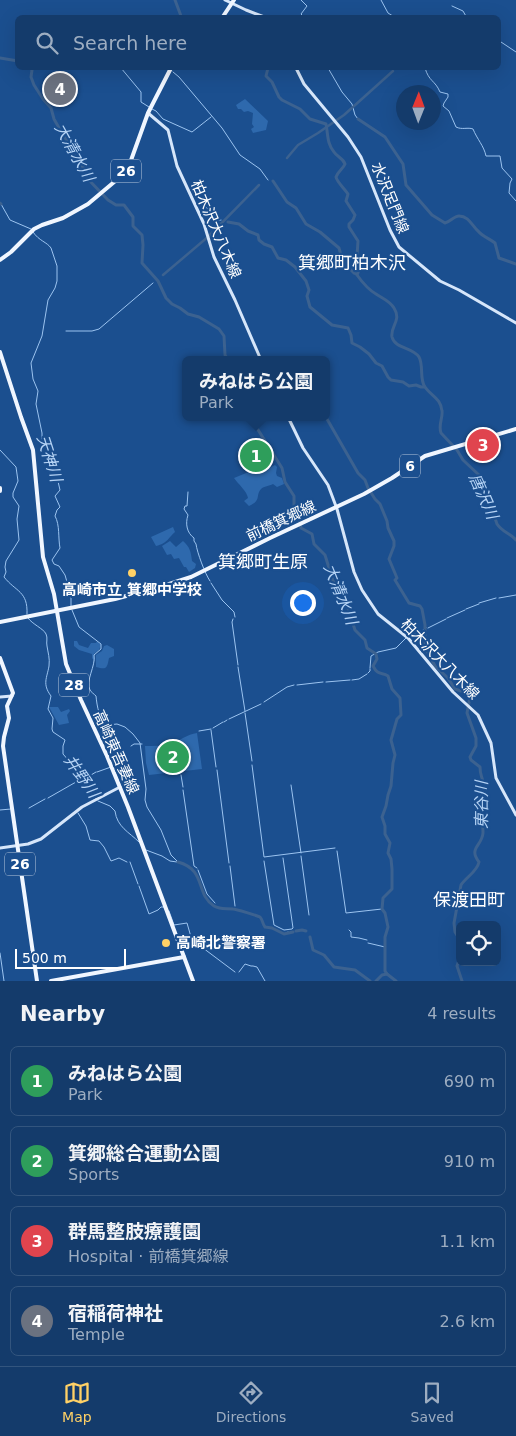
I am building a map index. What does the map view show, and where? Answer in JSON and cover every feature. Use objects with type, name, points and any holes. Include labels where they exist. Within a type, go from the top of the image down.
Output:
[{"type":"main road","points":[[225,0],[259,15]]},
{"type":"main road","points":[[224,15],[232,2]]},
{"type":"main road","name":"26","points":[[0,260],[32,231],[42,225],[68,216],[88,204],[126,172],[148,113],[170,70]]},
{"type":"main road","name":"水沢足門線","points":[[297,70],[304,84],[348,137],[361,157],[390,230],[399,247],[440,281],[516,323]]},
{"type":"main road","name":"柏木沢大八木線","points":[[148,113],[168,130],[177,166],[202,221],[214,257],[259,356]]},
{"type":"main road","name":"高崎東吾妻線","points":[[0,352],[33,450],[43,556],[53,589],[67,666],[145,849],[193,981]]},
{"type":"main road","name":"柏木沢大八木線","points":[[290,421],[303,448],[328,485],[356,578],[368,599],[378,614],[408,638],[453,692],[478,715],[490,741],[496,778],[516,814]]},
{"type":"main road","name":"前橋箕郷線","points":[[0,622],[115,598],[163,586],[205,571],[369,491],[426,456],[516,429]]},
{"type":"main road","name":"26","points":[[0,658],[13,693],[6,706],[9,718],[4,737],[4,746],[37,981]]},
{"type":"main road","points":[[0,697],[12,696]]},
{"type":"main road","points":[[0,848],[41,840],[79,809],[120,787]]},
{"type":"main road","points":[[51,981],[184,957]]},
{"type":"main road","points":[[62,981],[184,957]]},
{"type":"shaded area","points":[[245,99],[268,121],[266,130],[253,133],[251,129],[254,127],[252,124],[253,113],[244,112],[238,109],[236,105]]},
{"type":"shaded area","points":[[259,442],[262,445],[263,455],[272,453],[273,455],[261,465],[248,470],[239,451]]},
{"type":"shaded area","points":[[268,464],[271,467],[275,465],[277,467],[277,476],[282,478],[284,484],[277,487],[273,484],[262,488],[259,491],[256,502],[249,506],[244,501],[248,498],[246,493],[234,478]]},
{"type":"shaded area","points":[[173,527],[175,532],[165,542],[156,546],[151,537]]},
{"type":"shaded area","points":[[170,541],[176,547],[183,541],[185,543],[190,550],[192,561],[196,564],[195,568],[189,572],[179,558],[174,559],[171,554],[167,555],[162,546]]},
{"type":"shaded area","points":[[74,641],[88,648],[91,643],[96,643],[97,641],[101,645],[94,654],[95,662],[92,654],[79,650],[74,646]]},
{"type":"shaded area","points":[[107,645],[114,649],[114,656],[109,658],[106,667],[96,667],[96,655]]},
{"type":"shaded area","points":[[49,707],[58,707],[61,712],[69,709],[70,711],[67,715],[69,723],[59,725]]},
{"type":"shaded area","points":[[197,733],[202,769],[149,775],[145,746],[170,744]]},
{"type":"waterway","name":"唐沢川","points":[[175,0],[181,15]]},
{"type":"waterway","points":[[301,0],[307,6],[302,15]]},
{"type":"waterway","points":[[381,0],[388,13],[391,15]]},
{"type":"waterway","points":[[452,6],[463,11],[465,15]]},
{"type":"waterway","points":[[501,42],[516,52]]},
{"type":"waterway","name":"大清水川","points":[[0,58],[15,60]]},
{"type":"waterway","name":"大清水川","points":[[32,70],[31,77],[34,85],[51,108],[54,119],[83,167],[87,178],[108,200],[116,205],[124,205],[133,217],[133,226],[142,235],[142,263],[158,281],[166,298],[172,304],[219,329],[224,336],[226,356]]},
{"type":"waterway","points":[[123,70],[141,92],[141,102],[149,107]]},
{"type":"waterway","name":"唐沢川","points":[[268,70],[266,76],[272,82],[282,100],[300,109],[310,119],[326,124],[330,146],[345,164],[336,177],[348,194],[346,201],[355,215],[349,227],[358,241],[357,256],[362,264],[357,275],[368,288],[394,308],[397,316],[392,337],[397,344],[413,351],[419,357],[423,384],[440,403],[442,414],[441,433],[457,450],[463,460],[479,475],[497,524],[516,540]]},
{"type":"waterway","points":[[329,70],[342,92],[352,104],[358,119]]},
{"type":"waterway","points":[[426,70],[440,92],[448,94],[443,106],[449,111],[456,127],[473,129],[486,156],[500,156],[502,168],[512,179],[509,193],[516,201]]},
{"type":"waterway","points":[[287,158],[298,145],[344,115],[393,71]]},
{"type":"waterway","points":[[173,72],[222,128],[240,155],[260,169],[268,180]]},
{"type":"waterway","points":[[152,109],[163,119],[192,132],[211,117]]},
{"type":"waterway","points":[[358,119],[385,137],[403,164],[406,185],[432,215],[445,223],[457,216],[462,216],[480,233],[495,243],[499,258],[516,264]]},
{"type":"waterway","points":[[273,181],[287,202],[296,208],[306,224],[320,232],[339,248],[343,262],[357,274]]},
{"type":"waterway","points":[[163,275],[209,236],[259,185]]},
{"type":"waterway","name":"天神川","points":[[1,204],[10,220],[31,229]]},
{"type":"waterway","points":[[204,205],[218,220],[221,220]]},
{"type":"waterway","points":[[228,222],[239,224],[248,231],[258,235],[259,240],[272,247],[278,258],[286,260],[295,267],[306,281],[309,290],[307,296],[310,307],[332,325],[348,328],[352,343],[360,347],[376,363],[382,366],[391,380],[403,382],[409,386],[424,387]]},
{"type":"waterway","name":"天神川","points":[[33,232],[51,248],[57,266],[57,281],[48,300],[42,336],[31,363],[33,379],[38,391],[36,404],[42,433],[42,443],[49,449],[51,463],[56,473],[60,490],[55,496],[60,507],[55,516],[60,548],[52,560],[65,575],[67,592],[71,597],[71,606]]},
{"type":"waterway","points":[[66,331],[92,331],[99,329],[153,283]]},
{"type":"waterway","name":"大清水川","points":[[253,421],[282,468],[285,482],[294,496],[294,509],[299,515],[301,528],[312,534],[314,544],[325,555],[333,581],[343,593],[355,630],[365,640],[367,648],[376,654],[377,659],[373,666],[378,673],[388,676],[392,689],[400,698],[401,715],[397,719],[391,740],[395,755],[391,786],[382,817],[385,834],[390,843],[388,853],[392,869],[392,889],[383,898],[382,909],[385,913],[388,927],[385,937],[385,971],[387,974]]},
{"type":"waterway","name":"東谷川","points":[[328,421],[358,473],[365,480],[368,488],[380,504],[394,541],[389,559],[397,578],[395,580],[409,603],[420,606],[422,609],[425,625],[425,647],[435,666],[448,678],[455,689],[467,693],[470,697],[467,713],[476,738],[476,746],[470,757],[480,767],[483,784],[481,798],[483,833],[475,850],[479,862],[478,866],[461,885],[454,923],[456,934]]},
{"type":"waterway","name":"井野川","points":[[0,450],[16,467],[18,481],[13,497],[19,506],[17,519],[19,540],[6,561],[4,577],[23,596],[26,601],[27,614]]},
{"type":"waterway","points":[[188,492],[187,506],[184,509],[188,515],[187,528],[194,538],[210,581]]},
{"type":"waterway","points":[[211,583],[222,600],[234,612],[235,617]]},
{"type":"waterway","points":[[499,598],[516,595]]},
{"type":"waterway","points":[[479,603],[496,598]]},
{"type":"waterway","points":[[466,609],[479,604]]},
{"type":"waterway","name":"天神川","points":[[72,610],[79,627],[101,644],[101,649],[94,655],[94,664],[89,682],[90,690],[96,696],[98,708],[105,723],[125,727],[140,743],[147,807],[161,830],[171,855],[178,862]]},
{"type":"waterway","points":[[447,618],[465,610]]},
{"type":"waterway","name":"井野川","points":[[28,618],[43,630],[47,636],[49,663],[46,684],[51,696],[48,709],[53,718],[53,732],[65,740],[63,754],[78,771],[83,782],[89,787],[91,794],[95,798]]},
{"type":"waterway","points":[[233,619],[238,665]]},
{"type":"waterway","points":[[428,628],[446,619]]},
{"type":"waterway","points":[[410,636],[420,631]]},
{"type":"waterway","points":[[370,668],[371,656],[378,652],[396,648],[406,638]]},
{"type":"waterway","points":[[238,667],[245,711]]},
{"type":"waterway","points":[[368,673],[370,669]]},
{"type":"waterway","points":[[352,680],[359,679],[367,674]]},
{"type":"waterway","points":[[326,682],[350,680]]},
{"type":"waterway","points":[[297,685],[323,682]]},
{"type":"waterway","points":[[264,702],[287,687],[294,685]]},
{"type":"waterway","points":[[229,719],[261,704]]},
{"type":"waterway","points":[[245,713],[252,761]]},
{"type":"waterway","points":[[213,728],[223,722]]},
{"type":"waterway","points":[[199,731],[211,729]]},
{"type":"waterway","points":[[211,730],[216,767]]},
{"type":"waterway","name":"天神川","points":[[131,746],[142,744]]},
{"type":"waterway","points":[[252,765],[264,857],[335,848]]},
{"type":"waterway","points":[[97,772],[111,767]]},
{"type":"waterway","points":[[217,770],[229,863]]},
{"type":"waterway","points":[[91,775],[96,772]]},
{"type":"waterway","points":[[181,775],[183,787]]},
{"type":"waterway","points":[[48,798],[76,782]]},
{"type":"waterway","points":[[291,785],[301,853]]},
{"type":"waterway","points":[[183,790],[194,866],[197,868]]},
{"type":"waterway","points":[[29,808],[45,799]]},
{"type":"waterway","name":"井野川","points":[[98,801],[110,806],[115,811],[116,817],[124,829],[139,842]]},
{"type":"waterway","points":[[0,810],[11,809]]},
{"type":"waterway","points":[[78,813],[86,826],[90,840],[99,841],[111,861],[119,858],[127,862]]},
{"type":"waterway","name":"井野川","points":[[146,850],[170,861],[177,862]]},
{"type":"waterway","points":[[337,851],[346,913],[382,909]]},
{"type":"waterway","points":[[301,856],[309,915]]},
{"type":"waterway","name":"井野川","points":[[264,861],[274,925],[284,930],[292,929],[283,858]]},
{"type":"waterway","points":[[130,862],[138,884]]},
{"type":"waterway","name":"井野川","points":[[178,862],[193,871],[197,876],[204,895],[214,906],[235,909],[260,917],[265,927],[284,934],[293,932]]},
{"type":"waterway","points":[[230,866],[235,906]]},
{"type":"waterway","name":"井野川","points":[[198,870],[207,894],[215,903]]},
{"type":"waterway","points":[[139,886],[149,914],[164,907]]},
{"type":"waterway","points":[[169,911],[174,925],[187,923],[193,944],[198,943]]},
{"type":"waterway","points":[[349,930],[351,937],[367,940]]},
{"type":"waterway","name":"井野川","points":[[296,931],[306,931]]},
{"type":"waterway","name":"井野川","points":[[310,937],[313,950],[324,955],[334,967],[355,970],[370,981]]},
{"type":"waterway","points":[[368,943],[385,947]]},
{"type":"waterway","points":[[199,945],[235,972]]},
{"type":"waterway","points":[[0,953],[4,981]]},
{"type":"waterway","points":[[239,972],[245,964],[257,967],[265,981]]},
{"type":"waterway","name":"東谷川","points":[[457,966],[462,981]]},
{"type":"waterway","name":"井野川","points":[[387,974],[396,981]]},
{"type":"waterway","name":"井野川","points":[[376,981],[382,975],[387,974]]},
{"type":"place","name":"宿稲荷神社","points":[[60,89]]},
{"type":"place","name":"群馬整肢療護園","points":[[483,445]]},
{"type":"place","name":"みねはら公園","points":[[256,456]]},
{"type":"place","name":"高崎市立 箕郷中学校","points":[[132,573]]},
{"type":"place","name":"箕郷総合運動公園","points":[[173,757]]},
{"type":"place","name":"高崎北警察署","points":[[166,943]]},
{"type":"district","name":"箕郷町柏木沢","points":[[352,263]]},
{"type":"district","name":"箕郷町生原","points":[[263,562]]},
{"type":"district","name":"保渡田町","points":[[469,900]]}]
